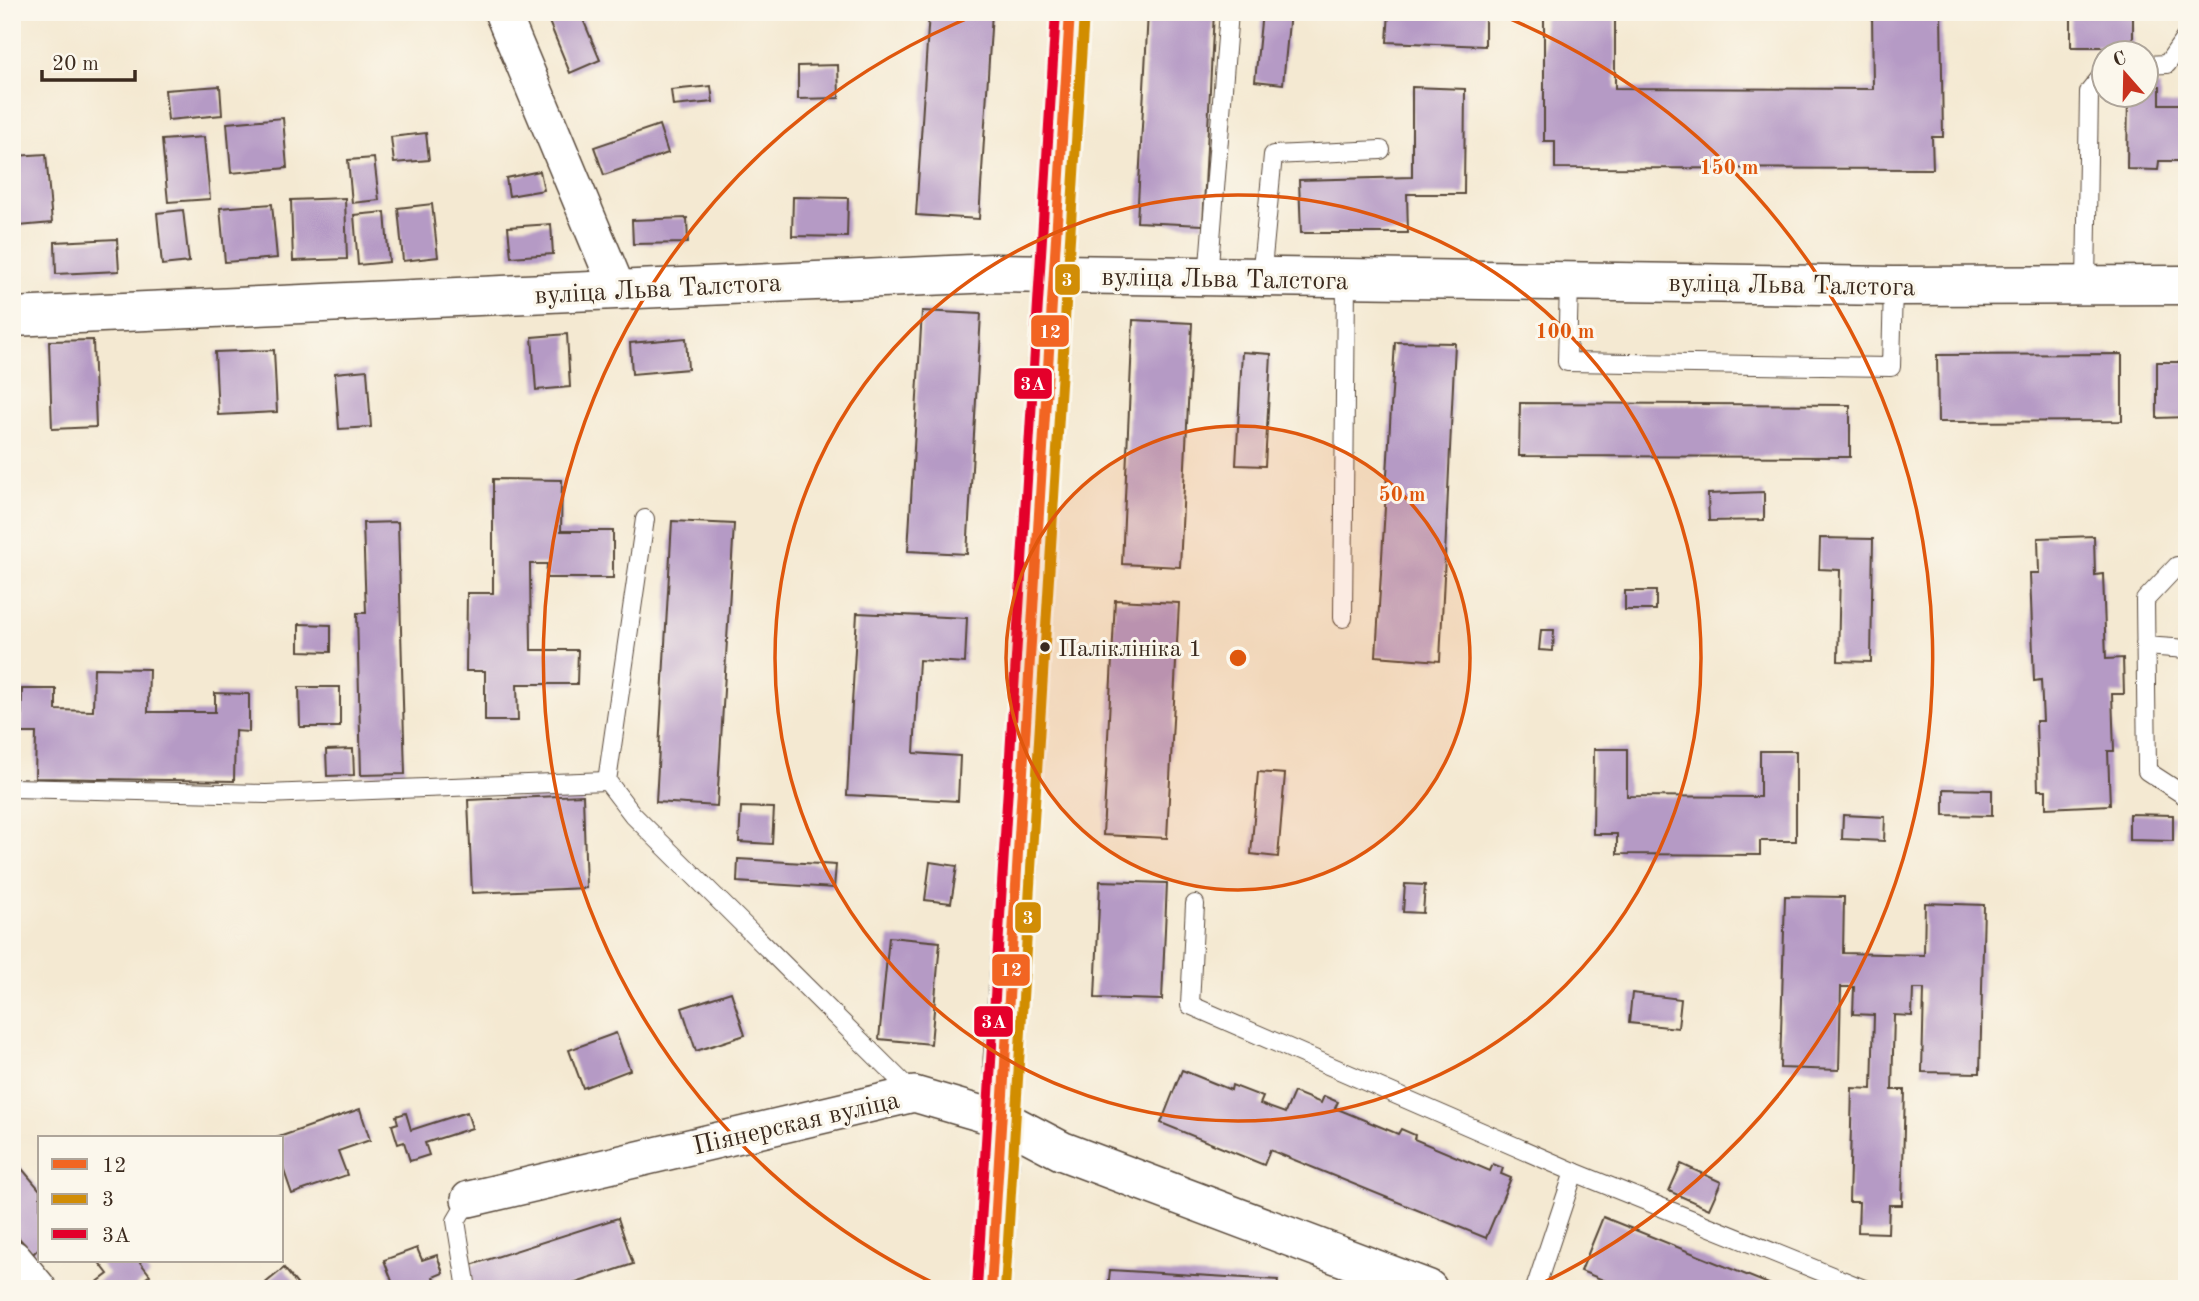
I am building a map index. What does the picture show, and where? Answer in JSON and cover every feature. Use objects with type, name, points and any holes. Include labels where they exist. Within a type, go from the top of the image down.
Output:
[{"type":"street","points":[[502,12],[618,289]]},
{"type":"street","points":[[992,1289],[1003,1121],[1003,1059],[1069,12]]},
{"type":"street","name":"вуліца Льва Талстога","points":[[12,317],[994,273],[1261,279],[1893,286],[2187,285]]},
{"type":"street","name":"Піянерская вуліца","points":[[469,1199],[914,1094],[1003,1121],[1062,1151],[1428,1289]]},
{"type":"street","points":[[12,1259],[37,1289]]},
{"type":"lane","points":[[1208,278],[1229,12]]},
{"type":"lane","points":[[2160,64],[2167,64],[2187,35]]},
{"type":"lane","points":[[2086,285],[2090,90]]},
{"type":"lane","points":[[1261,279],[1273,155],[1381,150]]},
{"type":"lane","points":[[1343,618],[1346,280]]},
{"type":"lane","points":[[1569,282],[1567,362],[1877,367],[1891,367],[1893,286]]},
{"type":"lane","points":[[645,520],[607,782],[633,815],[914,1094]]},
{"type":"lane","points":[[2187,566],[2177,566],[2145,600],[2147,771],[2187,797]]},
{"type":"lane","points":[[2146,646],[2187,649]]},
{"type":"lane","points":[[12,789],[266,794],[607,782]]},
{"type":"lane","points":[[1195,904],[1190,1005],[1574,1172],[1864,1289]]},
{"type":"lane","points":[[1535,1289],[1574,1172]]},
{"type":"lane","points":[[467,1289],[456,1221],[469,1199]]},
{"type":"building","points":[[545,12],[580,12],[600,60],[570,73]]},
{"type":"building","points":[[929,12],[992,12],[979,219],[916,215]]},
{"type":"building","points":[[1148,12],[1214,12],[1203,225],[1137,222]]},
{"type":"building","points":[[1262,12],[1290,12],[1283,84],[1255,81]]},
{"type":"building","points":[[1389,12],[1485,12],[1485,46],[1387,42]]},
{"type":"building","points":[[1544,12],[1615,12],[1615,88],[1873,89],[1872,12],[1941,12],[1943,137],[1932,137],[1933,169],[1555,168],[1555,141],[1544,141]]},
{"type":"building","points":[[2071,12],[2133,12],[2133,38],[2090,38],[2090,47],[2071,47]]},
{"type":"building","points":[[838,65],[839,98],[798,99],[798,66]]},
{"type":"building","points":[[220,86],[222,115],[168,120],[165,90]]},
{"type":"building","points":[[711,86],[713,102],[673,106],[671,90]]},
{"type":"building","points":[[1412,87],[1465,89],[1464,194],[1407,194],[1408,233],[1301,233],[1299,180],[1412,177]]},
{"type":"building","points":[[2160,104],[2187,104],[2187,161],[2159,161],[2158,170],[2127,169],[2128,108],[2160,108]]},
{"type":"building","points":[[283,118],[287,168],[231,173],[227,123]]},
{"type":"building","points":[[659,125],[668,153],[604,175],[594,147]]},
{"type":"building","points":[[426,133],[429,160],[394,163],[391,137]]},
{"type":"building","points":[[204,137],[210,199],[168,202],[162,140]]},
{"type":"building","points":[[46,154],[52,223],[19,226],[14,156]]},
{"type":"building","points":[[374,158],[379,200],[352,203],[348,160]]},
{"type":"building","points":[[540,171],[544,190],[509,196],[506,178]]},
{"type":"building","points":[[793,197],[848,198],[847,237],[792,236]]},
{"type":"building","points":[[345,198],[347,259],[293,261],[291,200]]},
{"type":"building","points":[[272,204],[277,258],[225,262],[220,208]]},
{"type":"building","points":[[432,204],[438,257],[403,261],[398,208]]},
{"type":"building","points":[[183,210],[189,262],[162,265],[157,213]]},
{"type":"building","points":[[385,212],[389,262],[358,265],[354,215]]},
{"type":"building","points":[[687,218],[688,243],[633,244],[632,220]]},
{"type":"building","points":[[551,224],[553,254],[511,257],[508,227]]},
{"type":"building","points":[[117,239],[119,271],[56,274],[55,242]]},
{"type":"building","points":[[922,311],[981,314],[967,554],[908,551]]},
{"type":"building","points":[[1133,320],[1192,323],[1180,567],[1122,564]]},
{"type":"building","points":[[567,334],[570,387],[536,390],[532,337]]},
{"type":"building","points":[[686,338],[688,369],[632,374],[630,343]]},
{"type":"building","points":[[93,340],[96,427],[52,429],[49,341]]},
{"type":"building","points":[[1395,342],[1455,343],[1440,661],[1376,656]]},
{"type":"building","points":[[274,350],[277,412],[218,415],[215,352]]},
{"type":"building","points":[[1242,352],[1271,354],[1265,466],[1236,465]]},
{"type":"building","points":[[2122,354],[2122,421],[1938,422],[1937,355]]},
{"type":"building","points":[[2157,362],[2187,362],[2187,417],[2157,418]]},
{"type":"building","points":[[367,370],[371,427],[339,429],[335,373]]},
{"type":"building","points":[[1520,403],[1850,405],[1850,457],[1519,456]]},
{"type":"building","points":[[493,479],[562,480],[561,531],[613,531],[613,578],[546,578],[547,564],[530,564],[531,650],[578,650],[577,684],[517,684],[518,721],[485,721],[485,671],[466,671],[467,593],[493,593]]},
{"type":"building","points":[[1764,492],[1764,520],[1709,521],[1708,494]]},
{"type":"building","points":[[672,521],[734,524],[717,806],[656,802]]},
{"type":"building","points":[[398,522],[405,774],[361,775],[357,613],[366,613],[363,523]]},
{"type":"building","points":[[2094,536],[2095,575],[2103,574],[2106,659],[2123,658],[2124,694],[2112,694],[2114,751],[2108,751],[2110,805],[2046,808],[2046,790],[2038,790],[2036,721],[2043,721],[2041,680],[2034,681],[2030,573],[2039,573],[2038,538]]},
{"type":"building","points":[[1820,538],[1873,539],[1871,662],[1838,661],[1840,570],[1819,569]]},
{"type":"building","points":[[1625,591],[1656,591],[1656,610],[1625,610]]},
{"type":"building","points":[[1115,600],[1179,603],[1167,838],[1103,835]]},
{"type":"building","points":[[857,613],[967,618],[965,663],[919,660],[914,753],[960,756],[958,801],[847,795]]},
{"type":"building","points":[[299,624],[331,625],[331,652],[299,651]]},
{"type":"building","points":[[1541,630],[1554,630],[1553,651],[1539,650]]},
{"type":"building","points":[[94,668],[149,669],[148,712],[215,712],[215,693],[249,694],[249,732],[235,731],[234,781],[35,778],[36,733],[21,733],[22,689],[56,689],[56,710],[93,711]]},
{"type":"building","points":[[299,687],[340,687],[340,727],[300,727]]},
{"type":"building","points":[[353,749],[354,775],[327,776],[326,750]]},
{"type":"building","points":[[1594,749],[1627,749],[1627,796],[1760,797],[1760,751],[1796,751],[1796,841],[1760,841],[1760,855],[1617,854],[1617,834],[1593,834]]},
{"type":"building","points":[[1258,772],[1285,774],[1278,857],[1251,854]]},
{"type":"building","points":[[1944,789],[1992,790],[1992,816],[1944,815]]},
{"type":"building","points":[[583,795],[586,888],[472,893],[468,800]]},
{"type":"building","points":[[741,807],[774,808],[772,844],[739,842]]},
{"type":"building","points":[[2129,814],[2173,815],[2173,841],[2129,840]]},
{"type":"building","points":[[1843,815],[1885,817],[1884,841],[1842,839]]},
{"type":"building","points":[[738,859],[836,865],[834,888],[737,882]]},
{"type":"building","points":[[930,862],[957,866],[951,903],[925,900]]},
{"type":"building","points":[[1100,881],[1167,883],[1162,1000],[1095,998]]},
{"type":"building","points":[[1405,884],[1425,885],[1423,913],[1403,912]]},
{"type":"building","points":[[1785,896],[1844,897],[1843,953],[1924,955],[1925,903],[1984,905],[1980,1073],[1922,1072],[1924,989],[1913,989],[1912,1016],[1894,1015],[1892,1090],[1905,1090],[1902,1205],[1889,1205],[1888,1233],[1858,1232],[1859,1202],[1849,1202],[1852,1088],[1872,1089],[1874,1015],[1853,1014],[1854,987],[1841,987],[1839,1070],[1780,1068]]},
{"type":"building","points":[[889,937],[940,942],[931,1044],[879,1039]]},
{"type":"building","points":[[731,992],[745,1035],[696,1051],[682,1008]]},
{"type":"building","points":[[1632,993],[1681,999],[1678,1028],[1629,1023]]},
{"type":"building","points":[[616,1033],[630,1070],[583,1088],[569,1050]]},
{"type":"building","points":[[1182,1070],[1231,1090],[1232,1085],[1263,1097],[1260,1104],[1285,1113],[1294,1092],[1321,1103],[1324,1096],[1338,1102],[1335,1108],[1398,1134],[1401,1129],[1415,1135],[1414,1139],[1490,1171],[1493,1164],[1503,1168],[1501,1174],[1511,1178],[1486,1238],[1270,1150],[1264,1165],[1161,1123]]},
{"type":"building","points":[[360,1109],[370,1140],[338,1151],[347,1175],[292,1194],[284,1171],[284,1136],[282,1136]]},
{"type":"building","points":[[467,1112],[472,1128],[425,1143],[429,1155],[410,1161],[404,1142],[398,1144],[392,1125],[398,1123],[396,1116],[406,1113],[411,1130]]},
{"type":"building","points":[[18,1164],[38,1188],[38,1249],[33,1254],[12,1230],[12,1169]]},
{"type":"building","points":[[1681,1164],[1721,1182],[1709,1209],[1669,1191]]},
{"type":"building","points":[[1603,1217],[1781,1289],[1625,1289],[1581,1271]]},
{"type":"building","points":[[618,1218],[633,1264],[558,1289],[475,1289],[468,1266]]},
{"type":"building","points":[[417,1248],[422,1260],[437,1255],[443,1273],[433,1277],[437,1289],[395,1289],[384,1260]]},
{"type":"building","points":[[99,1262],[140,1262],[150,1275],[132,1289],[88,1289],[108,1274]]},
{"type":"building","points":[[284,1268],[301,1289],[258,1289]]},
{"type":"building","points":[[1110,1270],[1278,1280],[1277,1289],[1108,1289]]},
{"type":"transit line","name":"3А","points":[[977,1288],[1056,12]]},
{"type":"transit line","name":"12","points":[[991,1289],[1070,12]]},
{"type":"transit line","name":"3","points":[[1005,1289],[1084,13]]},
{"type":"place","name":"Паліклініка 1","points":[[1045,647]]}]
